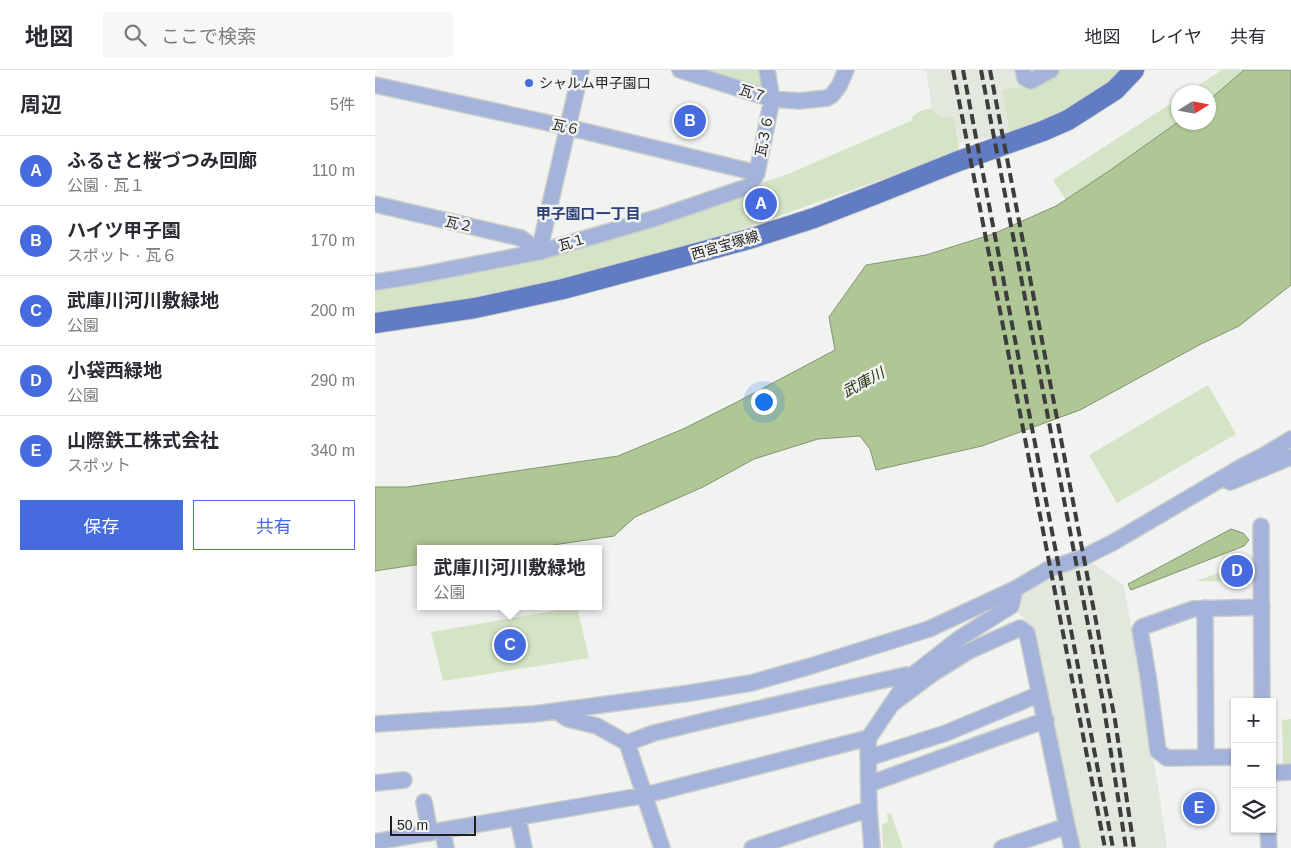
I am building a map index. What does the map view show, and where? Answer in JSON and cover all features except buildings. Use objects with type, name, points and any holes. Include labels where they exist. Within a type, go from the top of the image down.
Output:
[{"type":"main road","name":"西宮宝塚線","points":[[375,323],[475,308],[563,289],[749,239],[805,221],[1068,120],[1115,90],[1134,70]]},
{"type":"street","points":[[539,252],[581,70]]},
{"type":"street","name":"瓦７","points":[[681,70],[772,99],[799,101],[827,98],[832,95],[839,86],[846,70]]},
{"type":"street","name":"瓦３６","points":[[757,173],[772,99],[767,70]]},
{"type":"street","points":[[1023,70],[1025,78],[1031,81],[1051,70]]},
{"type":"street","name":"瓦６","points":[[375,85],[567,127],[757,173]]},
{"type":"street","name":"瓦１","points":[[375,281],[415,276],[539,252],[656,218],[750,186],[757,173]]},
{"type":"street","name":"瓦２","points":[[375,204],[521,238],[539,252]]},
{"type":"street","points":[[375,724],[534,714],[751,683],[811,666],[929,629],[1015,590],[1049,569],[1084,557],[1114,542],[1291,439]]},
{"type":"street","points":[[1191,496],[1226,484],[1291,457]]},
{"type":"street","points":[[1261,526],[1262,698]]},
{"type":"street","points":[[872,848],[869,809],[869,738],[910,677],[960,638],[1011,606],[1015,590]]},
{"type":"street","points":[[1231,757],[1167,758],[1158,751],[1140,630],[1143,627],[1193,609],[1262,607]]},
{"type":"street","points":[[1205,608],[1206,758]]},
{"type":"street","points":[[891,704],[932,674],[969,651],[1021,628],[1027,633],[1071,848]]},
{"type":"street","points":[[627,743],[654,733],[713,719],[906,675],[910,677]]},
{"type":"street","points":[[868,758],[946,733],[1040,694]]},
{"type":"street","points":[[562,710],[562,715],[597,726],[627,743],[646,795],[662,848]]},
{"type":"street","points":[[869,784],[1045,720]]},
{"type":"street","points":[[375,842],[646,795],[869,738]]},
{"type":"street","points":[[1276,773],[1291,772]]},
{"type":"street","points":[[375,783],[404,780]]},
{"type":"street","points":[[424,802],[436,832],[446,848]]},
{"type":"street","points":[[752,848],[869,809]]},
{"type":"street","points":[[518,818],[524,848]]},
{"type":"street","points":[[1002,848],[1067,826]]},
{"type":"street","points":[[1268,833],[1269,848]]},
{"type":"shaded area","points":[[691,70],[762,70],[763,91]]},
{"type":"shaded area","points":[[926,70],[1018,70],[1021,87],[1002,90],[1010,134],[959,143],[954,118],[943,118],[932,109]]},
{"type":"shaded area","points":[[1057,70],[1125,70],[1082,104],[1010,134],[1002,90],[1034,84]]},
{"type":"shaded area","points":[[1222,70],[1244,70],[1216,94],[1216,85],[1199,85]]},
{"type":"shaded area","points":[[1171,104],[1171,127],[1066,200],[1053,180]]},
{"type":"shaded area","points":[[932,109],[943,118],[954,117],[959,152],[720,237],[518,290],[375,313],[375,284],[392,287],[659,225],[761,183],[788,174],[913,120],[912,117],[920,111]]},
{"type":"shaded area","points":[[1208,385],[1236,434],[1117,503],[1089,455]]},
{"type":"shaded area","points":[[1251,561],[1251,582],[1196,581]]},
{"type":"shaded area","points":[[1091,562],[1124,585],[1167,848],[1075,848],[1028,623],[1014,608],[1024,591]]},
{"type":"shaded area","points":[[559,610],[578,610],[589,658],[443,681],[431,632]]},
{"type":"shaded area","points":[[1291,719],[1291,766],[1283,766],[1282,720]]},
{"type":"shaded area","points":[[891,813],[903,848],[883,848],[882,824],[888,822],[887,814]]},
{"type":"water","name":"武庫川","points":[[1244,70],[1291,70],[1291,285],[1239,326],[1201,344],[1080,410],[982,446],[876,470],[870,449],[860,436],[818,439],[754,459],[703,487],[635,517],[614,536],[553,545],[417,545],[417,565],[375,571],[375,487],[407,487],[618,456],[683,429],[835,350],[829,317],[866,265],[926,255],[993,234],[1056,206],[1171,127],[1171,130],[1216,130],[1216,94]]},
{"type":"water","points":[[1231,529],[1243,533],[1249,540],[1244,546],[1131,590],[1128,584]]},
{"type":"railway","points":[[953,70],[1105,848]]},
{"type":"railway","points":[[963,70],[1113,848]]},
{"type":"railway","points":[[981,70],[1103,702],[1126,848]]},
{"type":"railway","points":[[990,70],[1115,720],[1134,848]]},
{"type":"place","name":"シャルム甲子園口","points":[[529,83]]},
{"type":"place","name":"ハイツ甲子園","points":[[690,121]]},
{"type":"place","name":"ふるさと桜づつみ回廊","points":[[761,204]]},
{"type":"place","name":"小袋西緑地","points":[[1237,571]]},
{"type":"place","name":"武庫川河川敷緑地","points":[[510,645]]},
{"type":"place","name":"山際鉄工株式会社","points":[[1199,808]]},
{"type":"district","name":"甲子園口一丁目","points":[[588,213]]}]
